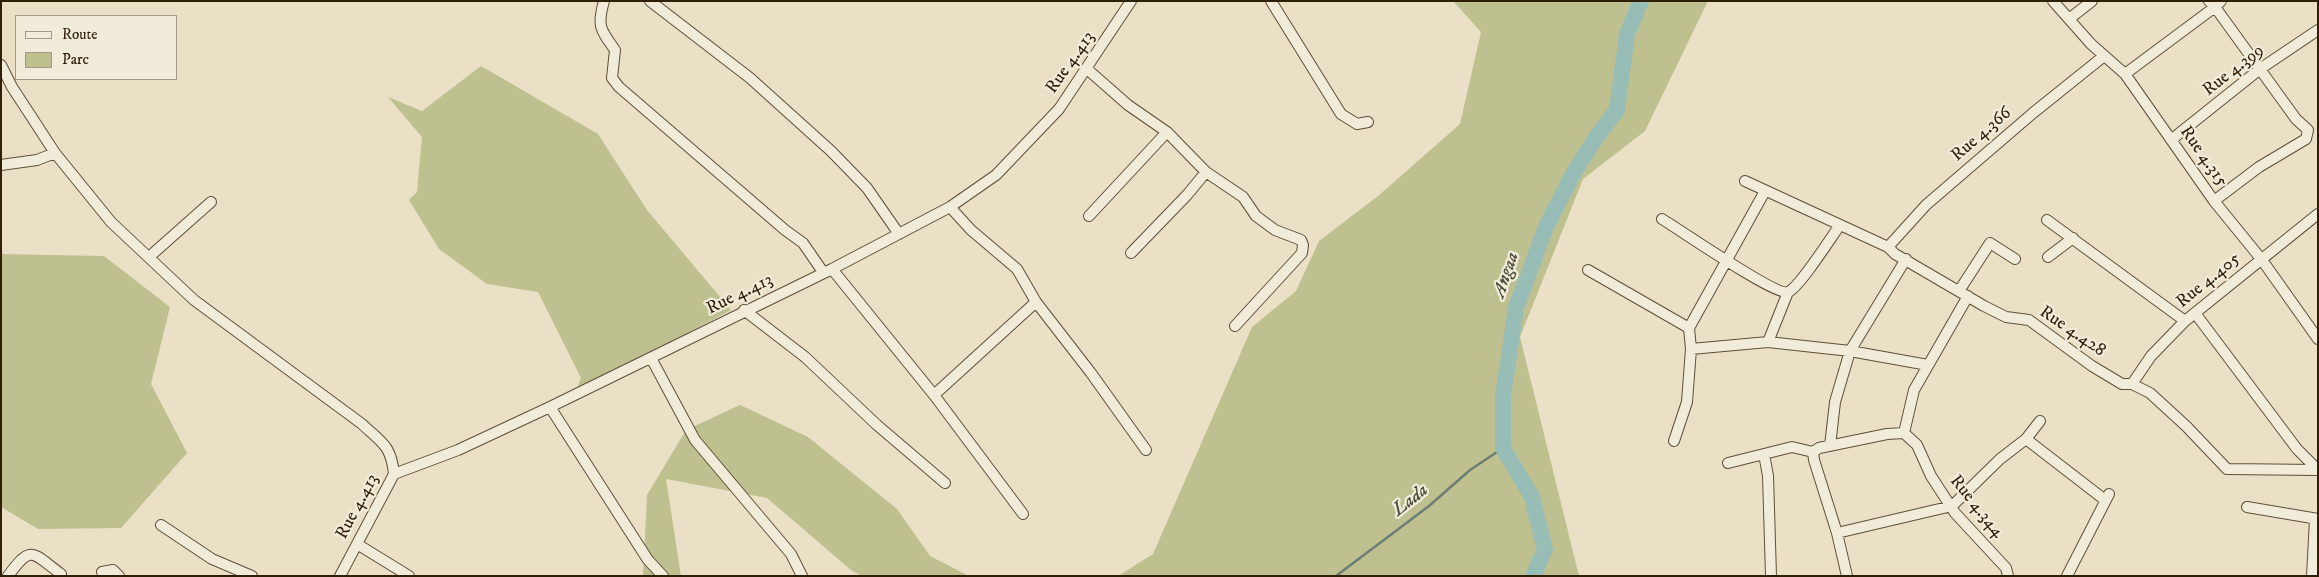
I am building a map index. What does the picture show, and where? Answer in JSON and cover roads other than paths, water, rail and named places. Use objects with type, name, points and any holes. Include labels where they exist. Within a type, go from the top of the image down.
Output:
[{"type":"street","points":[[604,1],[599,19],[600,30],[615,50],[612,78],[619,87],[785,230],[803,243],[934,395],[1023,514]]},
{"type":"street","points":[[650,1],[750,78],[832,151],[867,188],[899,234]]},
{"type":"street","name":"Rue 4.413","points":[[340,576],[394,474],[458,450],[651,358],[899,234],[950,207],[980,188],[1009,164],[1059,108],[1131,1]]},
{"type":"street","points":[[1270,1],[1341,114],[1357,124],[1368,122]]},
{"type":"street","name":"Rue 4.315","points":[[2053,1],[2104,56],[2125,74],[2214,201],[2262,260],[2318,339]]},
{"type":"street","points":[[2069,19],[2092,1]]},
{"type":"street","points":[[2125,74],[2215,3],[2296,119],[2308,130],[2308,136],[2259,167],[2214,201]]},
{"type":"street","name":"Rue 4.399","points":[[2171,140],[2260,69],[2318,30]]},
{"type":"street","name":"Rue 4.366","points":[[1888,247],[1926,205],[2033,113],[2104,56]]},
{"type":"street","points":[[1,65],[12,87],[55,153],[111,222],[194,300],[362,424],[386,446],[392,458],[394,474]]},
{"type":"street","points":[[1087,69],[1128,104],[1167,132],[1206,172],[1235,190],[1263,220],[1276,230],[1301,240],[1303,245],[1302,253],[1235,326]]},
{"type":"street","points":[[1089,216],[1167,132]]},
{"type":"street","points":[[1,165],[37,160],[55,153]]},
{"type":"street","points":[[1131,252],[1188,195],[1206,172]]},
{"type":"street","name":"Rue 4.428","points":[[1745,181],[1888,247],[1895,254],[2006,317],[2029,320],[2092,366],[2122,384],[2132,384],[2150,393],[2186,426],[2227,469],[2318,470]]},
{"type":"street","points":[[1674,441],[1687,402],[1690,350],[1689,328],[1725,259],[1765,191]]},
{"type":"street","points":[[149,257],[211,202]]},
{"type":"street","points":[[950,207],[972,230],[1017,269],[1036,302],[1091,373],[1146,450]]},
{"type":"street","name":"Rue 4.405","points":[[2132,384],[2151,356],[2186,321],[2318,214]]},
{"type":"street","points":[[1662,219],[1780,292],[1788,292],[1794,289],[1840,224]]},
{"type":"street","points":[[2047,220],[2186,321]]},
{"type":"street","points":[[2048,257],[2073,238]]},
{"type":"street","points":[[1728,463],[1792,447],[1813,452],[1819,448],[1887,434],[1904,433],[1907,412],[1914,390],[1928,365],[1933,360],[1990,243],[2015,259]]},
{"type":"street","points":[[1830,446],[1834,402],[1850,351],[1906,259]]},
{"type":"street","points":[[1588,270],[1689,328]]},
{"type":"street","points":[[1768,342],[1788,292]]},
{"type":"street","points":[[934,395],[1036,302]]},
{"type":"street","points":[[744,310],[805,358],[877,425],[945,483]]},
{"type":"street","points":[[2195,314],[2297,449],[2318,470]]},
{"type":"street","points":[[1690,350],[1768,342],[1850,351],[1928,365]]},
{"type":"street","points":[[651,358],[695,440],[790,554],[802,576]]},
{"type":"street","points":[[550,407],[648,560],[663,576]]},
{"type":"street","points":[[1837,533],[1952,506],[2000,459],[2026,439],[2040,421]]},
{"type":"street","name":"Rue 4.344","points":[[1904,433],[1917,445],[1931,476],[1955,513],[2006,568],[2008,576]]},
{"type":"street","points":[[2026,439],[2107,497],[2067,576]]},
{"type":"street","points":[[1813,452],[1837,533],[1847,576]]},
{"type":"street","points":[[1764,454],[1768,476],[1771,576]]},
{"type":"street","points":[[2247,507],[2317,519],[2312,576]]},
{"type":"street","points":[[161,526],[212,559],[252,576]]},
{"type":"street","points":[[357,544],[409,576]]},
{"type":"street","points":[[8,576],[23,556],[28,554],[34,555],[61,574]]},
{"type":"street","points":[[102,572],[113,570],[119,576]]},
{"type":"waterway","name":"Angaa","points":[[1533,576],[1545,549],[1532,497],[1503,448],[1503,396],[1516,308],[1546,227],[1573,174],[1597,136],[1617,110],[1627,34],[1641,1]]},
{"type":"waterway","name":"Lada","points":[[1336,576],[1429,506],[1470,470],[1503,448]]}]
